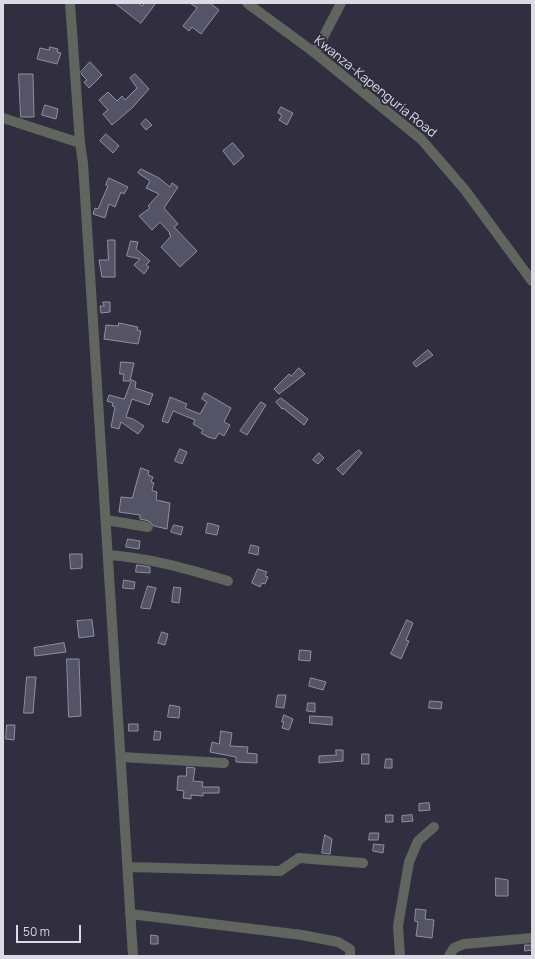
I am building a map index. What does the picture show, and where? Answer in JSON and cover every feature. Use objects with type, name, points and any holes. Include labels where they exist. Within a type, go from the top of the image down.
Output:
[{"type":"street","points":[[70,3],[80,142],[83,163],[109,555],[133,956]]},
{"type":"street","name":"Kwanza-Kapenguria Road","points":[[247,3],[314,53],[421,139],[466,190],[532,281]]},
{"type":"street","points":[[314,53],[341,3]]},
{"type":"street","points":[[3,118],[80,142]]},
{"type":"street","points":[[106,520],[148,527]]},
{"type":"street","points":[[109,555],[134,557],[178,566],[228,581]]},
{"type":"street","points":[[122,757],[224,763]]},
{"type":"street","points":[[400,956],[398,926],[409,862],[418,841],[434,827]]},
{"type":"street","points":[[128,867],[280,871],[299,858],[363,863]]},
{"type":"street","points":[[130,914],[338,942],[350,949],[350,956]]},
{"type":"street","points":[[449,956],[454,948],[464,944],[532,938]]},
{"type":"building","points":[[115,3],[138,3],[142,6],[145,3],[156,3],[141,23]]},
{"type":"building","points":[[190,3],[210,3],[219,10],[201,34],[192,27],[189,31],[183,26],[197,8]]},
{"type":"building","points":[[50,47],[58,49],[57,52],[61,53],[57,64],[37,59],[40,48],[49,50]]},
{"type":"building","points":[[90,62],[102,75],[89,88],[84,82],[87,80],[81,72]]},
{"type":"building","points":[[19,74],[33,74],[34,117],[21,117]]},
{"type":"building","points":[[135,74],[149,89],[132,108],[112,125],[103,114],[108,110],[99,100],[108,92],[117,101],[122,96],[125,100],[137,88],[130,78]]},
{"type":"building","points":[[45,105],[58,109],[56,119],[42,115]]},
{"type":"building","points":[[281,107],[293,113],[287,125],[279,120],[282,115],[278,113]]},
{"type":"building","points":[[146,119],[152,125],[146,130],[141,124]]},
{"type":"building","points":[[106,134],[119,146],[113,153],[100,141]]},
{"type":"building","points":[[233,143],[244,156],[234,165],[223,151]]},
{"type":"building","points":[[141,169],[159,178],[170,187],[172,183],[178,187],[164,208],[178,224],[174,227],[197,251],[180,267],[161,247],[171,236],[169,234],[170,233],[160,222],[152,230],[139,216],[150,208],[148,206],[159,194],[146,188],[150,181],[138,173]]},
{"type":"building","points":[[109,178],[128,187],[124,194],[121,192],[115,207],[109,204],[105,218],[93,214],[95,208],[98,209],[108,186],[106,185]]},
{"type":"building","points":[[108,240],[115,240],[115,277],[102,277],[99,260],[108,260]]},
{"type":"building","points":[[131,241],[138,242],[136,249],[150,261],[146,265],[149,267],[144,274],[134,265],[140,259],[127,256]]},
{"type":"building","points":[[103,302],[110,302],[110,312],[101,313],[100,306],[104,306]]},
{"type":"building","points":[[119,323],[138,327],[137,330],[141,331],[138,344],[104,339],[106,325],[118,326]]},
{"type":"building","points":[[428,350],[433,355],[416,367],[413,363]]},
{"type":"building","points":[[121,362],[134,363],[130,381],[123,381],[124,374],[120,374]]},
{"type":"building","points":[[299,368],[305,374],[279,394],[274,389],[289,374],[291,376]]},
{"type":"building","points":[[132,380],[136,382],[135,388],[153,394],[149,405],[132,399],[126,417],[133,419],[144,426],[138,434],[121,422],[119,429],[111,427],[115,407],[112,406],[113,403],[107,401],[109,395],[124,399]]},
{"type":"building","points":[[205,393],[231,408],[224,422],[230,425],[224,436],[219,433],[215,439],[208,437],[201,433],[203,430],[193,424],[195,420],[173,411],[168,423],[162,421],[170,397],[187,404],[185,408],[200,414],[207,402],[202,399]]},
{"type":"building","points":[[281,398],[308,419],[304,425],[283,408],[282,409],[276,402]]},
{"type":"building","points":[[261,402],[266,405],[247,435],[240,431]]},
{"type":"building","points":[[180,449],[187,452],[182,464],[175,461]]},
{"type":"building","points":[[359,450],[362,453],[343,475],[337,469]]},
{"type":"building","points":[[319,453],[324,458],[318,464],[313,460]]},
{"type":"building","points":[[141,468],[149,471],[148,475],[153,477],[151,482],[154,483],[152,489],[153,491],[157,492],[156,500],[170,503],[167,529],[154,526],[149,521],[140,519],[140,515],[119,512],[121,497],[132,498]]},
{"type":"building","points":[[208,523],[219,526],[217,535],[206,533]]},
{"type":"building","points":[[174,525],[183,527],[181,535],[171,532]]},
{"type":"building","points":[[128,539],[140,541],[139,549],[126,547]]},
{"type":"building","points":[[251,545],[259,547],[258,555],[249,553]]},
{"type":"building","points":[[70,554],[82,554],[82,568],[71,569]]},
{"type":"building","points":[[137,565],[150,567],[150,573],[136,572]]},
{"type":"building","points":[[258,569],[267,572],[265,576],[268,577],[265,584],[262,583],[260,587],[252,583]]},
{"type":"building","points":[[124,580],[135,582],[134,589],[123,588]]},
{"type":"building","points":[[148,586],[156,588],[150,609],[141,608]]},
{"type":"building","points":[[174,587],[181,588],[179,603],[172,602]]},
{"type":"building","points":[[92,620],[94,636],[79,638],[77,621]]},
{"type":"building","points":[[407,620],[413,623],[406,640],[409,641],[401,659],[391,654]]},
{"type":"building","points":[[162,632],[168,634],[165,645],[158,643]]},
{"type":"building","points":[[64,643],[66,652],[35,656],[34,648]]},
{"type":"building","points":[[300,650],[311,651],[310,661],[299,660]]},
{"type":"building","points":[[67,659],[79,659],[81,716],[69,717]]},
{"type":"building","points":[[27,677],[36,677],[33,713],[24,713]]},
{"type":"building","points":[[311,678],[326,682],[323,690],[309,686]]},
{"type":"building","points":[[278,695],[286,695],[284,708],[276,707]]},
{"type":"building","points":[[430,701],[442,702],[441,709],[429,708]]},
{"type":"building","points":[[308,703],[315,703],[315,712],[307,711]]},
{"type":"building","points":[[170,705],[180,707],[179,718],[168,717]]},
{"type":"building","points":[[284,715],[293,719],[289,730],[282,728]]},
{"type":"building","points":[[310,716],[332,717],[332,725],[310,723]]},
{"type":"building","points":[[129,724],[138,724],[138,731],[129,731]]},
{"type":"building","points":[[7,725],[15,725],[14,740],[6,739]]},
{"type":"building","points":[[155,731],[161,732],[160,740],[154,740]]},
{"type":"building","points":[[221,731],[232,733],[230,746],[248,747],[247,753],[257,754],[257,763],[236,762],[236,757],[210,752],[212,742],[219,744]]},
{"type":"building","points":[[336,750],[343,750],[343,761],[319,763],[319,756],[336,755]]},
{"type":"building","points":[[362,754],[369,754],[369,764],[362,764]]},
{"type":"building","points":[[386,759],[392,759],[392,768],[385,768]]},
{"type":"building","points":[[187,767],[195,768],[193,781],[203,782],[202,787],[219,787],[219,793],[203,793],[203,796],[191,795],[191,799],[183,798],[184,791],[177,790],[178,776],[186,776]]},
{"type":"building","points":[[429,803],[430,810],[419,811],[419,804]]},
{"type":"building","points":[[386,815],[393,815],[393,822],[386,822]]},
{"type":"building","points":[[412,815],[413,821],[402,822],[402,816]]},
{"type":"building","points":[[370,833],[379,833],[378,840],[369,840]]},
{"type":"building","points":[[325,835],[332,839],[330,854],[322,853]]},
{"type":"building","points":[[374,844],[384,845],[383,853],[373,851]]},
{"type":"building","points":[[496,878],[508,880],[508,896],[496,896]]},
{"type":"building","points":[[416,909],[426,910],[425,919],[434,920],[432,938],[416,936],[418,922],[415,921]]},
{"type":"building","points":[[151,935],[158,936],[158,944],[151,944]]},
{"type":"building","points":[[525,945],[532,945],[532,950],[525,951]]}]
